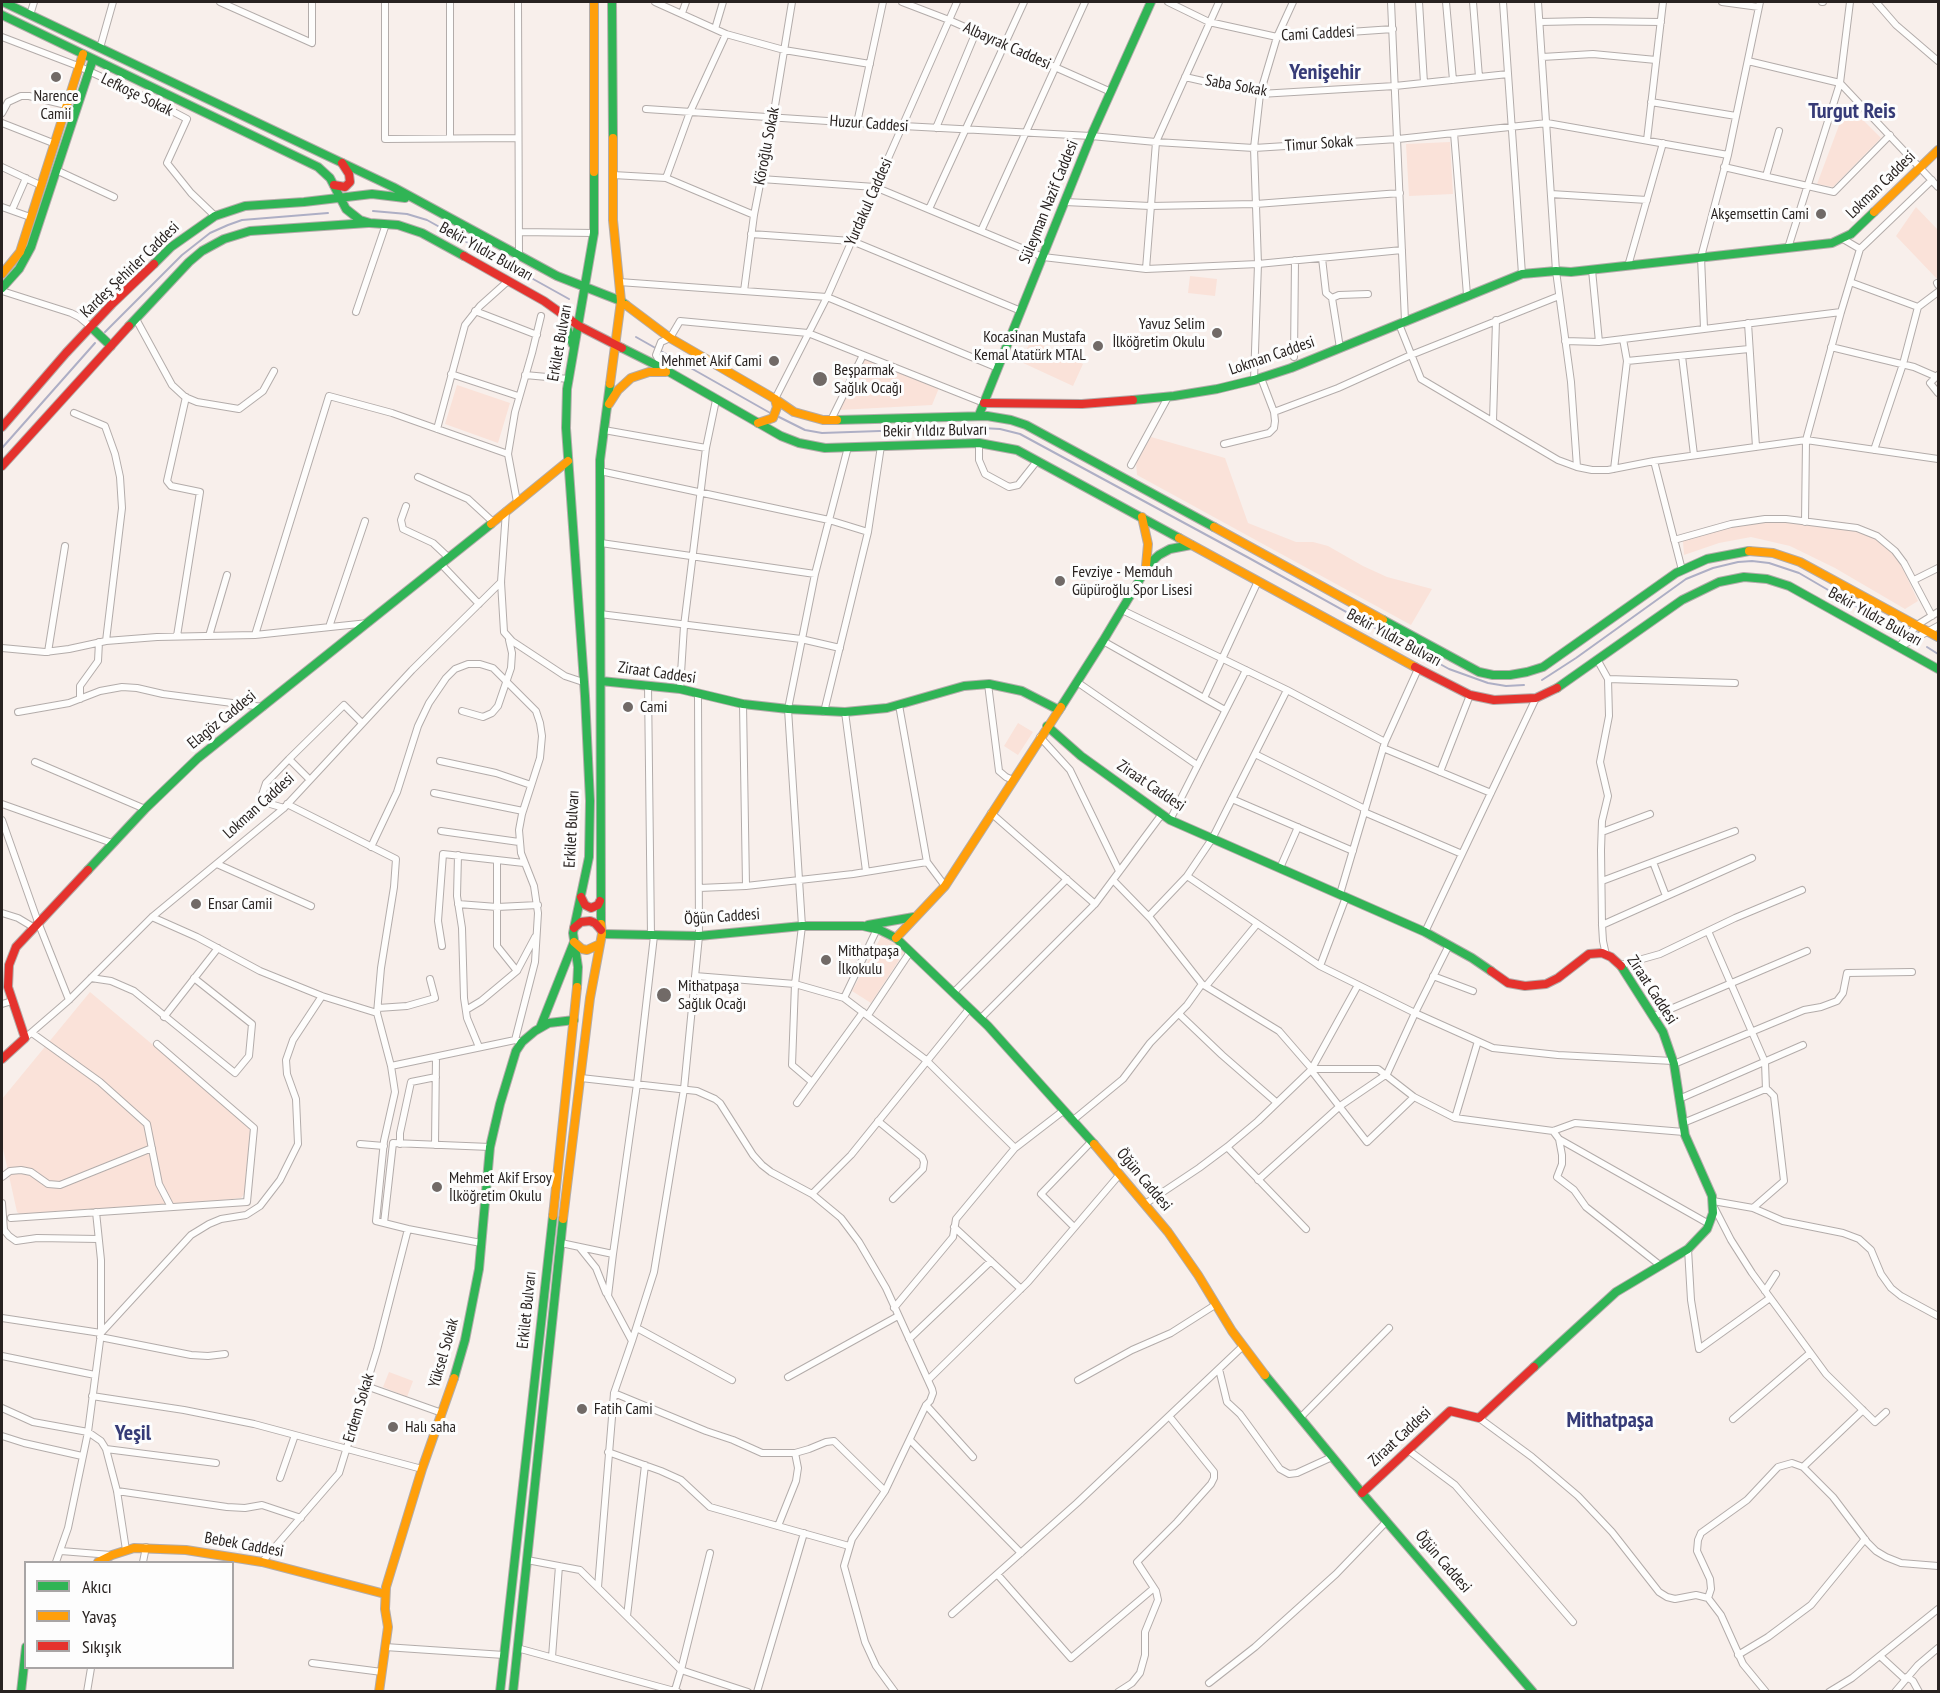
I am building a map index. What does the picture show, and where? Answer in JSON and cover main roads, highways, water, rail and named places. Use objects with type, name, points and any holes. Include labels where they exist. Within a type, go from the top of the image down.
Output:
[{"type":"main road","name":"Bekir Yıldız Bulvarı","points":[[3,2],[342,163],[422,203],[557,276],[621,301],[670,338],[794,412],[813,418],[831,420],[979,416],[1004,418],[1026,425],[1466,666],[1486,673],[1519,674],[1543,667],[1652,588],[1682,570],[1707,559],[1735,552],[1773,553],[1791,558],[1938,637]]},
{"type":"main road","name":"Erkilet Bulvarı","points":[[500,1692],[577,997],[578,967],[573,933],[589,857],[590,801],[585,696],[566,428],[568,379],[594,233],[594,2]]},
{"type":"main road","name":"Erkilet Bulvarı","points":[[513,1692],[561,1243],[590,998],[602,932],[600,901],[600,471],[621,301],[614,220],[612,2]]},
{"type":"main road","name":"Süleyman Nazif Caddesi","points":[[979,416],[1091,136],[1151,2]]},
{"type":"main road","points":[[2,15],[318,167],[334,184],[340,198],[351,213],[360,220],[370,223]]},
{"type":"main road","points":[[2,274],[20,252],[83,54]]},
{"type":"main road","points":[[2,289],[19,268],[31,247],[93,59]]},
{"type":"main road","name":"Lokman Caddesi","points":[[984,403],[1082,404],[1168,397],[1217,389],[1291,368],[1521,274],[1592,270],[1827,244],[1851,234],[1938,150]]},
{"type":"main road","points":[[334,184],[345,187],[350,182],[349,174],[342,163]]},
{"type":"main road","name":"Kardeş Şehirler Caddesi","points":[[2,427],[91,327],[171,248],[215,216],[245,206],[382,194],[422,203]]},
{"type":"main road","name":"Bekir Yıldız Bulvarı","points":[[370,223],[406,227],[422,233],[544,301],[579,326],[666,370],[781,436],[799,443],[825,448],[979,443],[1017,450],[1418,669],[1470,695],[1499,700],[1536,698],[1551,692],[1682,600],[1719,582],[1744,578],[1767,579],[1789,586],[1938,669]]},
{"type":"main road","points":[[2,466],[111,345],[195,257],[210,247],[231,236],[250,231],[370,223]]},
{"type":"main road","points":[[562,314],[570,333],[574,352]]},
{"type":"main road","points":[[91,327],[111,345]]},
{"type":"main road","points":[[606,409],[618,390],[631,378],[649,372],[666,370]]},
{"type":"main road","points":[[758,423],[773,418],[776,403]]},
{"type":"main road","name":"Elagöz Caddesi","points":[[2,1059],[28,1036],[12,1001],[8,981],[11,958],[19,942],[112,843],[198,758],[568,461]]},
{"type":"main road","points":[[1142,517],[1148,544],[1145,570]]},
{"type":"main road","points":[[896,938],[945,886],[1103,642],[1145,570],[1163,552],[1176,547],[1193,545]]},
{"type":"main road","name":"Ziraat Caddesi","points":[[601,681],[680,689],[743,704],[824,712],[887,708],[964,686],[988,684],[1022,691],[1059,710]]},
{"type":"main road","name":"Ziraat Caddesi","points":[[1047,726],[1081,756],[1166,817],[1425,932],[1472,958],[1502,981],[1525,986],[1539,985],[1552,981],[1589,954],[1606,955],[1621,965],[1654,1016],[1667,1043],[1673,1063],[1684,1128],[1710,1190],[1713,1204],[1710,1224],[1688,1249],[1616,1292],[1601,1304],[1479,1418],[1450,1411],[1362,1493]]},
{"type":"main road","points":[[581,897],[587,907],[595,907],[600,901]]},
{"type":"main road","points":[[863,926],[915,917]]},
{"type":"main road","points":[[574,928],[581,922],[595,922],[602,932]]},
{"type":"main road","name":"Öğün Caddesi","points":[[602,932],[652,936],[699,936],[802,926],[863,926],[877,929],[896,938],[980,1019],[1120,1174],[1168,1232],[1243,1346],[1300,1418],[1533,1692]]},
{"type":"main road","points":[[574,1020],[545,1026],[559,978],[574,942],[587,950],[600,944]]},
{"type":"main road","name":"Yüksel Sokak","points":[[379,1692],[388,1627],[385,1594],[422,1468],[453,1382],[467,1332],[476,1285],[490,1147],[500,1104],[519,1041],[571,1012],[577,997]]},
{"type":"main road","name":"Bebek Caddesi","points":[[110,1558],[126,1550],[146,1547],[262,1562],[385,1594]]},
{"type":"main road","points":[[21,1692],[24,1665]]},
{"type":"waterway","points":[[373,211],[407,214],[427,220],[569,299]]},
{"type":"waterway","points":[[105,332],[182,255],[210,233],[242,220],[328,213]]},
{"type":"waterway","points":[[636,337],[772,414]]},
{"type":"waterway","points":[[2,448],[95,343]]},
{"type":"waterway","points":[[777,416],[805,430],[822,433],[966,428]]},
{"type":"waterway","points":[[982,428],[1000,429],[1020,434],[1449,669],[1488,683],[1506,686],[1524,685]]},
{"type":"waterway","points":[[1542,680],[1686,579],[1713,568],[1738,562],[1769,563],[1799,573],[1895,629]]},
{"type":"waterway","points":[[1927,647],[1938,654]]},
{"type":"place","name":"Narence Camii","points":[[56,77]]},
{"type":"place","name":"Akşemsettin Cami","points":[[1821,214]]},
{"type":"place","name":"Yavuz Selim İlköğretim Okulu","points":[[1217,333]]},
{"type":"place","name":"Kocasinan Mustafa Kemal Atatürk MTAL","points":[[1098,346]]},
{"type":"place","name":"Mehmet Akif Cami","points":[[774,361]]},
{"type":"place","name":"Beşparmak Sağlık Ocağı","points":[[820,379]]},
{"type":"place","name":"Fevziye - Memduh Güpüroğlu Spor Lisesi","points":[[1060,581]]},
{"type":"place","name":"Cami","points":[[628,707]]},
{"type":"place","name":"Ensar Camii","points":[[196,904]]},
{"type":"place","name":"Mithatpaşa İlkokulu","points":[[826,960]]},
{"type":"place","name":"Mithatpaşa Sağlık Ocağı","points":[[664,995]]},
{"type":"place","name":"Mehmet Akif Ersoy İlköğretim Okulu","points":[[437,1187]]},
{"type":"place","name":"Fatih Cami","points":[[582,1409]]},
{"type":"place","name":"Halı saha","points":[[393,1427]]},
{"type":"district","name":"Yenişehir","points":[[1325,73]]},
{"type":"district","name":"Turgut Reis","points":[[1852,112]]},
{"type":"district","name":"Mithatpaşa","points":[[1610,1421]]},
{"type":"district","name":"Yeşil","points":[[133,1434]]}]
